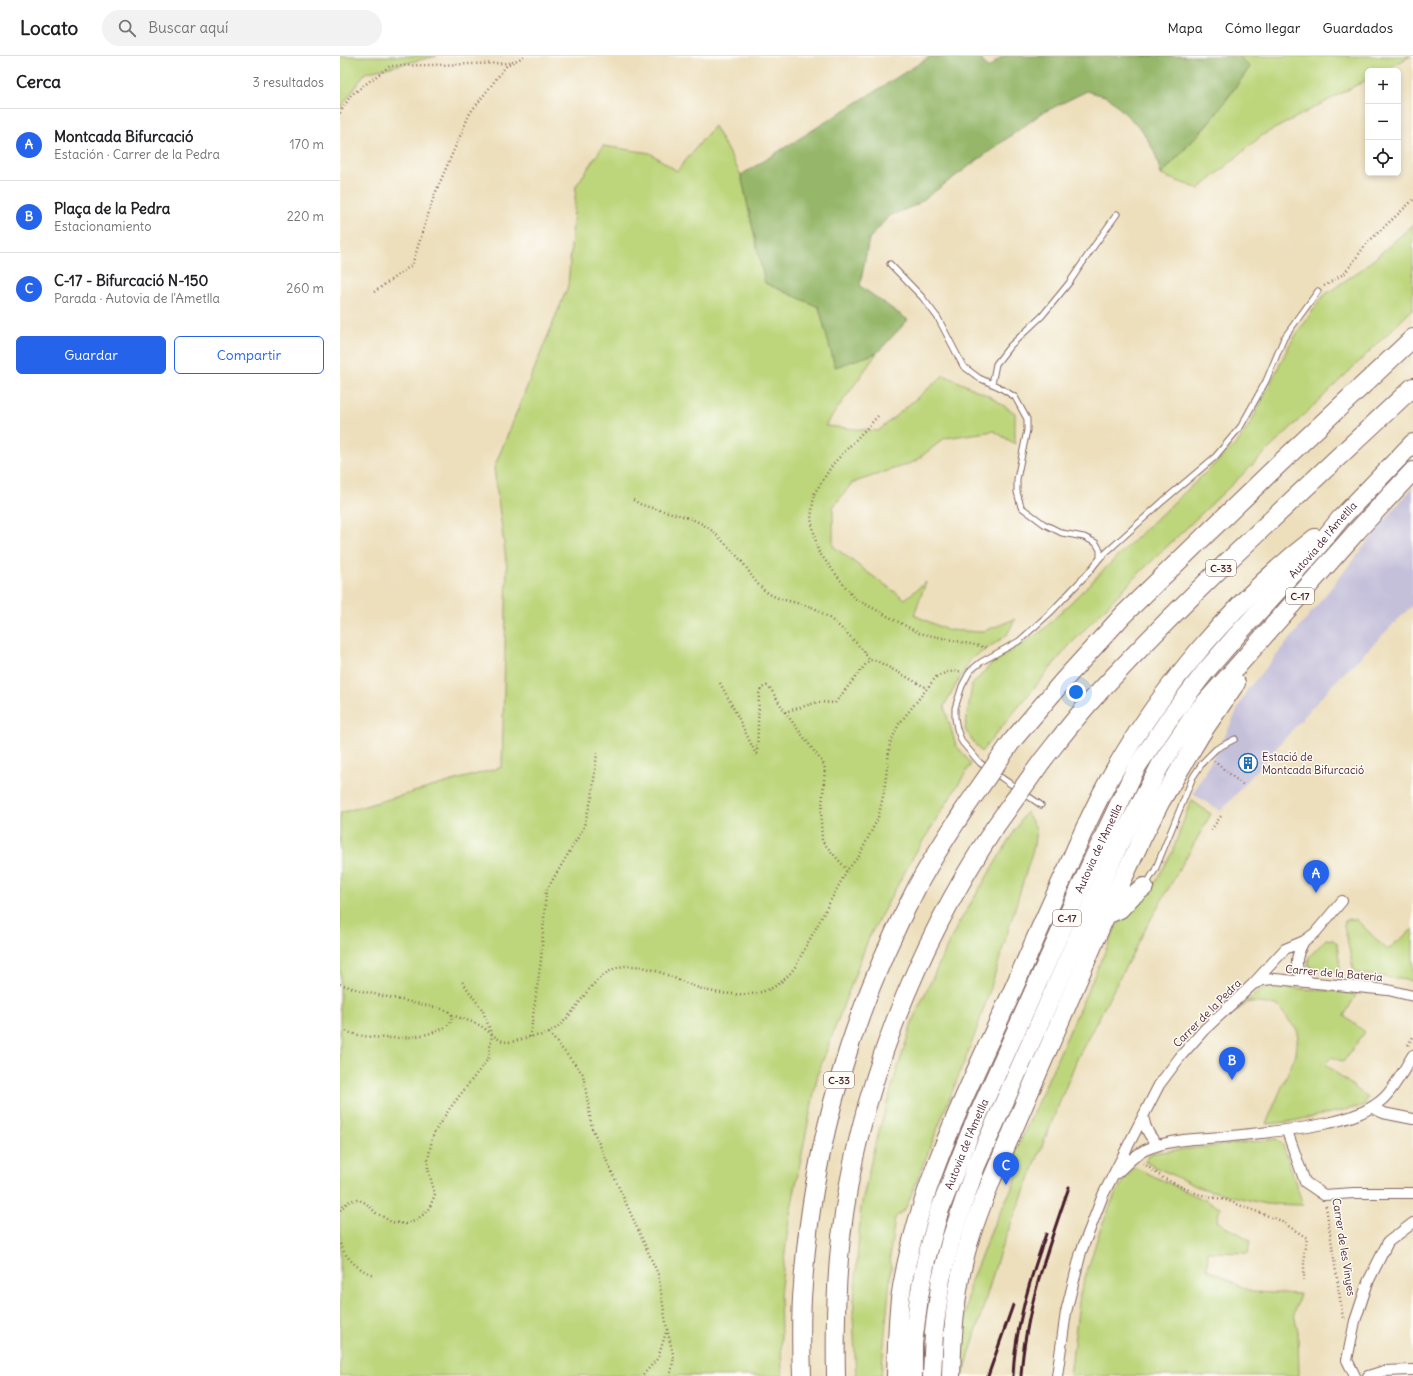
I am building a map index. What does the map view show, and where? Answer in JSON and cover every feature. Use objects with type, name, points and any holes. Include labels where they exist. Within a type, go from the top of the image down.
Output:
[{"type":"highway","name":"C-33","points":[[802,1376],[802,1286],[807,1235],[818,1167],[829,1113],[845,1060],[872,983],[896,928],[917,886],[940,846],[1012,741],[1063,681],[1124,614],[1278,465],[1413,338]]},
{"type":"highway","name":"C-33","points":[[836,1376],[835,1341],[841,1236],[851,1175],[864,1122],[878,1070],[904,997],[928,943],[972,862],[1042,761],[1089,704],[1202,586],[1413,387]]},
{"type":"highway","name":"Autovia de l'Ametlla","points":[[913,1376],[913,1344],[919,1297],[926,1260],[939,1212],[970,1133],[1091,864],[1136,768],[1171,716],[1205,672],[1314,551],[1340,519],[1413,443]]},
{"type":"highway","name":"Autovia de l'Ametlla","points":[[932,1376],[934,1331],[941,1279],[960,1212],[979,1159],[1119,844],[1173,746],[1195,714],[1357,531],[1413,471]]},
{"type":"highway","points":[[896,1376],[900,1299],[911,1247],[934,1170],[984,1051],[1090,818],[1109,780],[1130,742],[1146,719],[1182,672],[1223,624],[1272,573],[1290,557],[1340,519]]},
{"type":"highway","points":[[951,1376],[952,1334],[956,1299],[962,1267],[976,1219],[991,1181],[1123,877],[1161,801],[1201,734],[1236,683],[1243,661]]},
{"type":"highway","points":[[1123,877],[1134,886],[1144,887]]},
{"type":"highway","points":[[1106,915],[1120,909],[1132,896],[1144,887]]},
{"type":"street","name":"Carrer de la Pedra","points":[[1057,1376],[1066,1312],[1081,1252],[1095,1213],[1159,1085],[1180,1057],[1204,1030],[1252,985],[1285,949],[1304,941],[1342,901]]},
{"type":"street","name":"Carrer de la Pedra","points":[[1304,941],[1298,954],[1296,966],[1303,978],[1310,982]]},
{"type":"street","name":"Carrer de la Bateria","points":[[1252,985],[1263,980],[1275,979],[1388,990],[1413,996]]},
{"type":"street","points":[[1112,1177],[1135,1157],[1144,1151],[1159,1145],[1179,1141],[1286,1131],[1334,1122],[1353,1116],[1372,1107],[1390,1092],[1409,1053]]},
{"type":"street","points":[[1372,1107],[1382,1113],[1413,1119]]},
{"type":"street","points":[[1143,1116],[1145,1127],[1152,1140],[1159,1145]]},
{"type":"street","name":"Carrer de les Vinyes","points":[[1286,1131],[1305,1182],[1324,1195]]},
{"type":"street","points":[[1130,1142],[1131,1150],[1135,1157]]},
{"type":"street","points":[[1324,1195],[1354,1193],[1413,1193]]},
{"type":"street","points":[[1355,1376],[1347,1360],[1357,1318],[1368,1282],[1388,1242],[1413,1223]]},
{"type":"street","points":[[1368,1376],[1384,1371],[1413,1370]]},
{"type":"lane","points":[[992,384],[996,364],[1010,346],[1042,316],[1064,289],[1117,214]]},
{"type":"lane","points":[[890,264],[922,297],[938,318],[963,366],[979,378],[1000,387],[1015,397],[1027,419],[1027,430],[1017,479],[1017,492],[1022,507],[1044,524],[1062,533],[1084,537],[1096,543],[1100,550],[1100,558]]},
{"type":"lane","points":[[1041,805],[980,763],[962,742],[957,729],[955,708],[962,686],[970,671],[982,662],[1019,641],[1050,613],[1088,573],[1100,558],[1163,501],[1215,458],[1241,426],[1266,381],[1284,338],[1318,291]]},
{"type":"lane","points":[[1144,887],[1149,882],[1155,870],[1189,783],[1208,756],[1216,749],[1235,739]]},
{"type":"path","points":[[374,292],[412,265],[434,196],[470,113],[507,65],[525,56]]},
{"type":"path","points":[[340,113],[351,95],[390,66],[512,63]]},
{"type":"path","points":[[1318,291],[1345,273],[1367,243],[1413,200]]},
{"type":"path","points":[[878,416],[833,464],[814,494],[811,519],[818,551],[854,598],[919,633],[1002,651]]},
{"type":"path","points":[[633,500],[640,504],[688,518],[704,526],[718,537],[738,558],[760,587],[777,598],[812,607],[820,611],[845,632],[867,654],[869,660]]},
{"type":"path","points":[[869,660],[878,661],[928,688]]},
{"type":"path","points":[[785,712],[818,702],[835,703],[869,660]]},
{"type":"path","points":[[340,984],[364,992],[450,1012],[452,1015],[470,1021],[482,1027],[492,1035],[507,1042],[549,1033],[571,1014],[592,984],[599,978],[617,968],[624,966],[642,967],[655,970],[709,992],[725,994],[740,995],[762,992],[779,985],[788,977],[795,967],[847,870],[859,856],[878,818],[884,792],[889,749],[899,724],[936,677],[953,671],[970,671]]},
{"type":"path","points":[[720,683],[757,756],[759,694],[761,688],[767,686],[770,688],[785,712],[823,763],[825,769],[821,819],[822,841],[847,870]]},
{"type":"path","points":[[530,1037],[541,960],[546,891],[583,829],[592,797],[597,753]]},
{"type":"path","points":[[1208,756],[1243,785]]},
{"type":"path","points":[[1210,830],[1220,816]]},
{"type":"path","points":[[340,1210],[348,1202],[359,1200],[366,1203],[376,1213],[384,1218],[397,1223],[406,1224],[415,1221],[430,1207],[435,1194],[428,1169],[428,1160],[429,1150],[435,1131],[450,1108],[488,1059],[492,1035],[483,1011],[461,980]]},
{"type":"path","points":[[344,1030],[349,1033],[375,1038],[418,1036],[428,1034],[446,1026],[450,1023],[452,1015]]},
{"type":"path","points":[[549,1033],[583,1074],[592,1128],[658,1274],[666,1329],[674,1358],[670,1376]]},
{"type":"path","points":[[1409,1053],[1413,1037]]},
{"type":"path","points":[[1135,1157],[1163,1178],[1184,1188],[1198,1194],[1226,1200],[1279,1220],[1307,1238],[1304,1252],[1304,1280]]},
{"type":"path","name":"Carrer de les Vinyes","points":[[1324,1195],[1343,1318],[1357,1318]]},
{"type":"path","points":[[340,1244],[343,1252],[351,1261],[374,1275]]},
{"type":"path","points":[[642,1376],[658,1358],[666,1329]]},
{"type":"shaded area","points":[[1413,487],[1413,605],[1332,685],[1221,811],[1193,794],[1221,744],[1247,690]]},
{"type":"green space","points":[[340,56],[437,56],[365,73],[340,109]]},
{"type":"green space","points":[[931,56],[979,56],[988,69],[1002,56],[1239,56],[1250,67],[1212,119],[1161,175],[1155,153],[1142,130],[1108,97],[1087,91],[1042,113],[916,205],[889,216],[869,239],[860,286],[908,320],[877,353],[835,367],[819,307],[765,283],[741,175]]},
{"type":"green space","points":[[1239,56],[1411,56],[1389,68],[1365,68],[1365,81],[1261,136],[1199,189],[1161,175],[1212,120],[1250,67]]},
{"type":"green space","points":[[714,126],[741,175],[765,283],[819,307],[835,367],[877,353],[825,426],[878,431],[944,375],[989,396],[1015,413],[1015,444],[994,431],[945,438],[914,462],[852,483],[833,507],[833,546],[905,599],[926,582],[914,615],[947,630],[982,632],[1015,619],[1007,635],[970,660],[944,706],[956,745],[971,764],[913,857],[869,937],[818,1073],[789,1219],[780,1295],[782,1376],[340,1376],[340,813],[502,767],[507,568],[494,468],[568,286],[576,186],[603,146],[650,153],[677,171]]},
{"type":"green space","points":[[1413,225],[1413,309],[1134,578],[1068,647],[981,752],[965,730],[972,685],[992,663],[1042,631],[1134,540],[1237,443],[1250,424],[1290,344],[1322,297],[1366,266]]},
{"type":"green space","points":[[1191,800],[1211,814],[1147,926],[1077,1059],[999,1254],[963,1376],[961,1376],[960,1350],[970,1283],[995,1222],[1016,1180],[1016,1151],[1116,927],[1148,895],[1172,853]]},
{"type":"green space","points":[[1026,812],[1036,828],[1034,846],[990,990],[974,1037],[906,1208],[895,1218],[890,1252],[891,1268],[881,1376],[856,1376],[853,1315],[861,1207],[874,1148],[894,1080],[914,1017],[957,926]]},
{"type":"green space","points":[[1348,919],[1357,920],[1387,950],[1413,929],[1413,981],[1356,973],[1353,967],[1344,926],[1345,921]]},
{"type":"green space","points":[[1326,939],[1333,940],[1337,943],[1340,967],[1338,971],[1323,971],[1308,965],[1309,957]]},
{"type":"green space","points":[[1268,986],[1357,993],[1344,1016],[1365,1032],[1343,1062],[1332,1057],[1325,1064],[1368,1098],[1363,1106],[1288,1122],[1266,1124],[1296,1054],[1298,1032],[1277,1005],[1249,1002],[1221,1022]]},
{"type":"green space","points":[[1277,1139],[1283,1145],[1303,1205],[1265,1204],[1200,1188],[1145,1162],[1151,1153]]},
{"type":"green space","points":[[1134,1167],[1220,1207],[1217,1221],[1250,1240],[1248,1253],[1208,1252],[1207,1269],[1252,1292],[1300,1294],[1294,1314],[1298,1331],[1299,1376],[1070,1376],[1080,1294],[1099,1233],[1115,1194]]},
{"type":"railway","points":[[1021,1376],[1023,1352],[1032,1304],[1053,1233],[1069,1187]]},
{"type":"railway","points":[[1013,1376],[1014,1358],[1020,1321],[1034,1268],[1046,1234]]},
{"type":"railway","points":[[988,1376],[1013,1305]]},
{"type":"place","name":"Estació de Montcada Bifurcació","points":[[1248,763]]},
{"type":"place","name":"Montcada Bifurcació","points":[[1316,893]]},
{"type":"place","name":"Plaça de la Pedra","points":[[1232,1080]]},
{"type":"place","name":"C-17 - Bifurcació N-150","points":[[1006,1185]]}]
